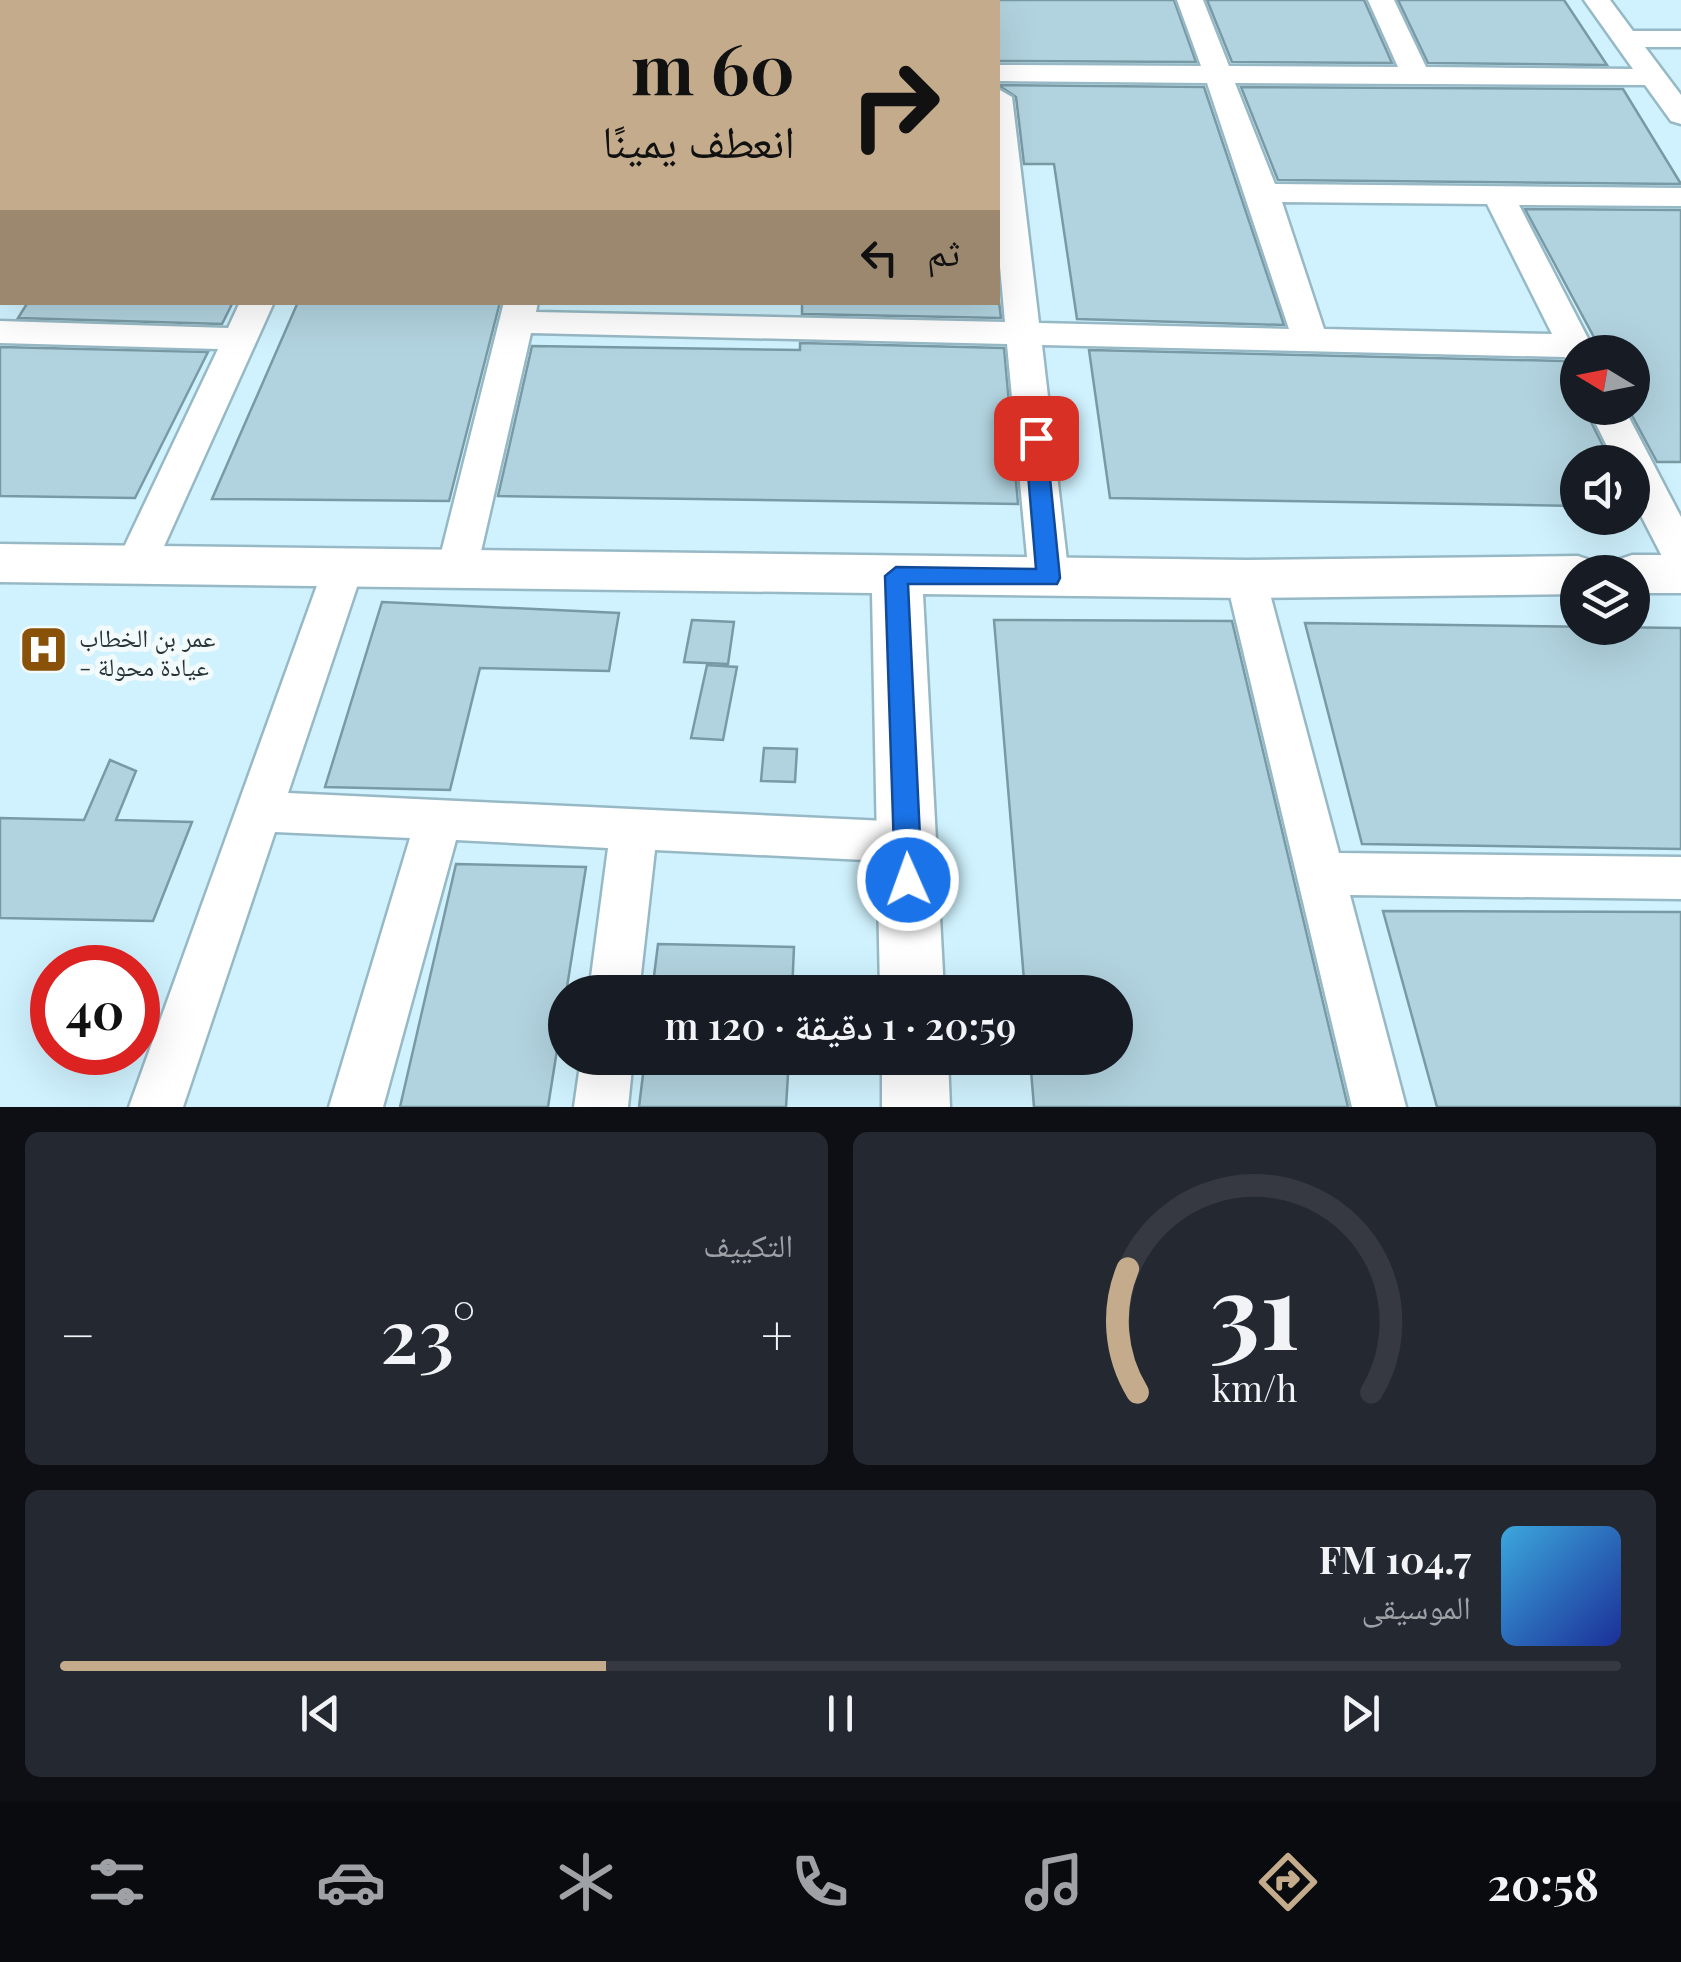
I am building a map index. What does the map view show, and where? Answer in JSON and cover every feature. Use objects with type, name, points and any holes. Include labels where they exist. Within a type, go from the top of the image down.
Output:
[{"type":"street","points":[[1190,0],[1263,193],[1310,340]]},
{"type":"street","points":[[1381,0],[1416,76]]},
{"type":"street","points":[[1597,0],[1681,115]]},
{"type":"street","points":[[1627,39],[1681,39]]},
{"type":"street","points":[[1000,73],[1654,77]]},
{"type":"street","points":[[1000,114],[1026,334],[1048,578]]},
{"type":"street","points":[[1263,193],[1681,197]]},
{"type":"street","points":[[1498,195],[1569,335]]},
{"type":"street","points":[[136,564],[256,305]]},
{"type":"street","points":[[457,568],[519,312],[775,315],[1026,334],[1560,348]]},
{"type":"street","points":[[0,332],[239,338]]},
{"type":"street","points":[[1615,425],[1681,556]]},
{"type":"street","points":[[0,563],[1048,578],[1560,575]]},
{"type":"street","points":[[156,1107],[344,566]]},
{"type":"street","points":[[1650,574],[1681,574]]},
{"type":"street","points":[[896,576],[911,975]]},
{"type":"street","points":[[1246,579],[1379,1107]]},
{"type":"street","points":[[259,810],[907,842]]},
{"type":"street","points":[[356,1107],[439,820]]},
{"type":"street","points":[[616,975],[634,829]]},
{"type":"street","points":[[1322,874],[1681,878]]},
{"type":"street","points":[[600,1107],[604,1075]]},
{"type":"street","points":[[915,1075],[916,1107]]},
{"type":"building","points":[[1000,0],[1174,0],[1196,62],[1000,61]]},
{"type":"building","points":[[1207,0],[1364,0],[1392,63],[1232,62]]},
{"type":"building","points":[[1398,0],[1564,0],[1607,65],[1428,63]]},
{"type":"building","points":[[1000,85],[1204,87],[1284,325],[1077,319],[1054,164],[1024,164],[1016,97]]},
{"type":"building","points":[[1241,87],[1623,89],[1681,184],[1278,180]]},
{"type":"building","points":[[1525,209],[1681,210],[1681,462],[1657,462],[1637,425],[1650,425],[1650,335],[1593,335]]},
{"type":"building","points":[[26,305],[232,305],[222,324],[18,318]]},
{"type":"building","points":[[297,305],[499,305],[449,501],[212,499]]},
{"type":"building","points":[[802,305],[999,305],[1001,318],[802,314]]},
{"type":"building","points":[[800,343],[1004,348],[1018,504],[498,496],[532,346],[800,350]]},
{"type":"building","points":[[0,347],[208,352],[135,498],[0,496]]},
{"type":"building","points":[[1089,350],[1560,361],[1560,425],[1592,425],[1602,445],[1560,445],[1560,506],[1110,498]]},
{"type":"building","points":[[382,602],[619,613],[609,671],[480,668],[450,790],[325,787]]},
{"type":"building","points":[[692,620],[734,622],[728,664],[684,662]]},
{"type":"building","points":[[994,620],[1232,621],[1348,1107],[1034,1107],[1031,1075],[1133,1075],[1133,975],[1024,975]]},
{"type":"building","points":[[1305,623],[1560,626],[1560,645],[1650,645],[1650,628],[1681,628],[1681,849],[1362,844]]},
{"type":"building","points":[[707,665],[737,667],[723,740],[691,738]]},
{"type":"building","points":[[764,748],[797,749],[795,782],[761,781]]},
{"type":"building","points":[[110,760],[136,771],[116,820],[192,822],[153,921],[0,918],[0,818],[84,820]]},
{"type":"building","points":[[456,864],[586,867],[569,975],[548,975],[548,1075],[553,1075],[548,1107],[400,1107]]},
{"type":"building","points":[[1383,911],[1681,912],[1681,1107],[1437,1107]]},
{"type":"building","points":[[658,944],[794,947],[793,975],[654,975]]},
{"type":"building","points":[[643,1075],[788,1075],[786,1107],[639,1107]]},
{"type":"place","name":"عمر بن الخطاب - عيادة محولة","points":[[44,650]]},
{"type":"route","points":[[908,880],[896,576],[1048,578],[1036,438]]}]
